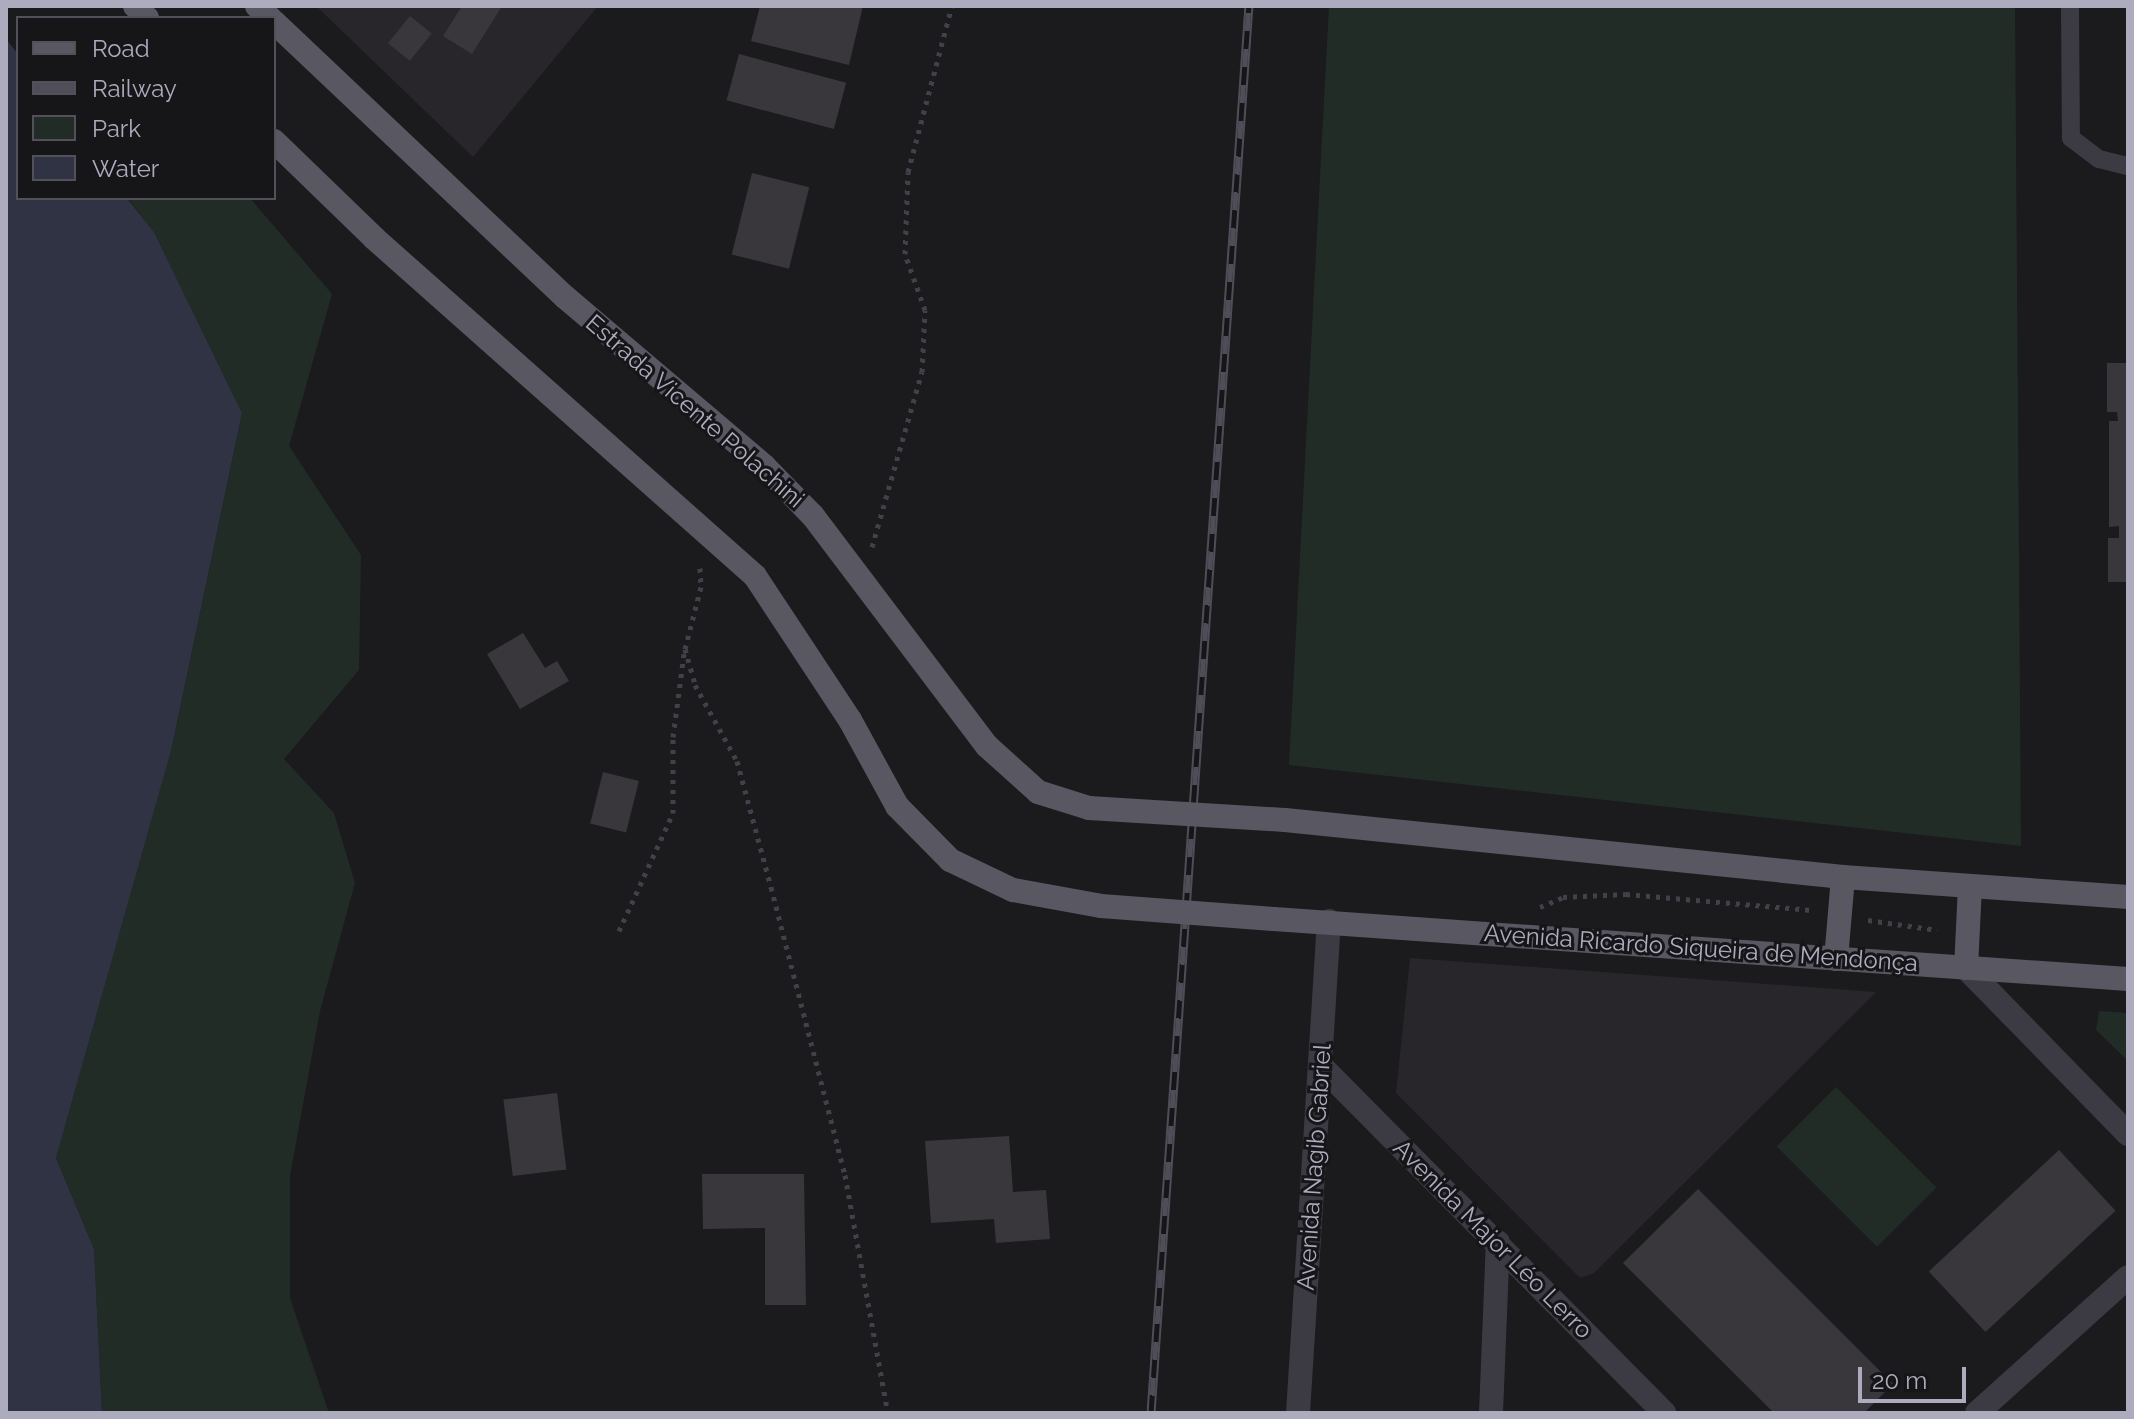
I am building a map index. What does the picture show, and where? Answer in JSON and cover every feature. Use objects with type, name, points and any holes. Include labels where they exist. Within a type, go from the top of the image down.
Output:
[{"type":"main road","name":"Estrada Vicente Polachini","points":[[276,24],[565,297],[764,466],[813,516],[987,746],[1038,792],[1089,808],[1285,820],[1843,877]]},
{"type":"main road","points":[[276,143],[374,238],[699,527]]},
{"type":"main road","name":"Avenida Ricardo Siqueira de Mendonça","points":[[699,527],[755,576],[790,623],[897,806],[950,860],[1013,890],[1101,906],[2128,979]]},
{"type":"main road","points":[[1836,959],[1843,877],[2128,897]]},
{"type":"main road","points":[[1966,968],[1970,886]]},
{"type":"street","name":"Avenida Nagib Gabriel","points":[[1298,1413],[1329,921]]},
{"type":"street","points":[[1966,968],[2128,1134]]},
{"type":"street","name":"Avenida Major Léo Lerro","points":[[1321,1066],[1664,1413]]},
{"type":"street","points":[[1491,1413],[1498,1242]]},
{"type":"street","points":[[1977,1413],[2128,1277]]},
{"type":"lane","points":[[2070,6],[2071,138],[2099,159],[2128,166]]},
{"type":"path","points":[[863,579],[922,372],[925,310],[905,254],[908,172],[952,6]]},
{"type":"path","points":[[619,931],[673,813],[673,737],[685,649],[701,587],[699,527]]},
{"type":"path","points":[[685,649],[695,685],[737,761],[771,887],[845,1175],[888,1413]]},
{"type":"shaded area","points":[[316,6],[598,6],[473,157]]},
{"type":"shaded area","points":[[1410,958],[1876,992],[1594,1273],[1580,1278],[1396,1093]]},
{"type":"green space","points":[[1329,6],[2015,6],[2021,846],[1289,765]]},
{"type":"green space","points":[[130,200],[252,200],[332,294],[289,446],[361,555],[359,670],[284,759],[334,813],[355,883],[320,1011],[290,1176],[290,1298],[329,1413],[102,1413],[94,1249],[56,1158],[171,751],[242,413],[154,232]]},
{"type":"green space","points":[[2099,1011],[2128,1013],[2128,1061],[2096,1030]]},
{"type":"green space","points":[[1836,1087],[1936,1187],[1877,1247],[1777,1146]]},
{"type":"water","points":[[6,39],[16,52],[16,200],[129,200],[154,232],[242,413],[171,751],[56,1158],[94,1249],[102,1413],[6,1413]]},
{"type":"building","points":[[462,6],[502,6],[472,54],[443,36]]},
{"type":"building","points":[[760,6],[863,6],[849,65],[751,41]]},
{"type":"building","points":[[410,16],[432,34],[410,61],[388,43]]},
{"type":"building","points":[[739,54],[846,83],[834,129],[727,100]]},
{"type":"building","points":[[752,173],[809,187],[789,269],[732,255]]},
{"type":"building","points":[[2107,363],[2128,363],[2128,582],[2108,582],[2108,538],[2119,538],[2119,526],[2109,527],[2109,421],[2118,421],[2117,412],[2107,412]]},
{"type":"building","points":[[523,633],[545,668],[557,661],[569,681],[520,709],[487,654]]},
{"type":"building","points":[[603,772],[639,781],[626,832],[590,823]]},
{"type":"building","points":[[557,1093],[566,1169],[513,1176],[503,1100]]},
{"type":"building","points":[[1009,1136],[1013,1192],[1046,1190],[1050,1239],[996,1243],[994,1219],[931,1223],[925,1141]]},
{"type":"building","points":[[2059,1150],[2116,1211],[1985,1332],[1929,1271]]},
{"type":"building","points":[[702,1174],[804,1174],[806,1305],[765,1305],[765,1228],[703,1229]]},
{"type":"building","points":[[1698,1189],[1893,1384],[1864,1413],[1774,1413],[1623,1263]]},
{"type":"railway","points":[[1151,1413],[1249,6]]}]
